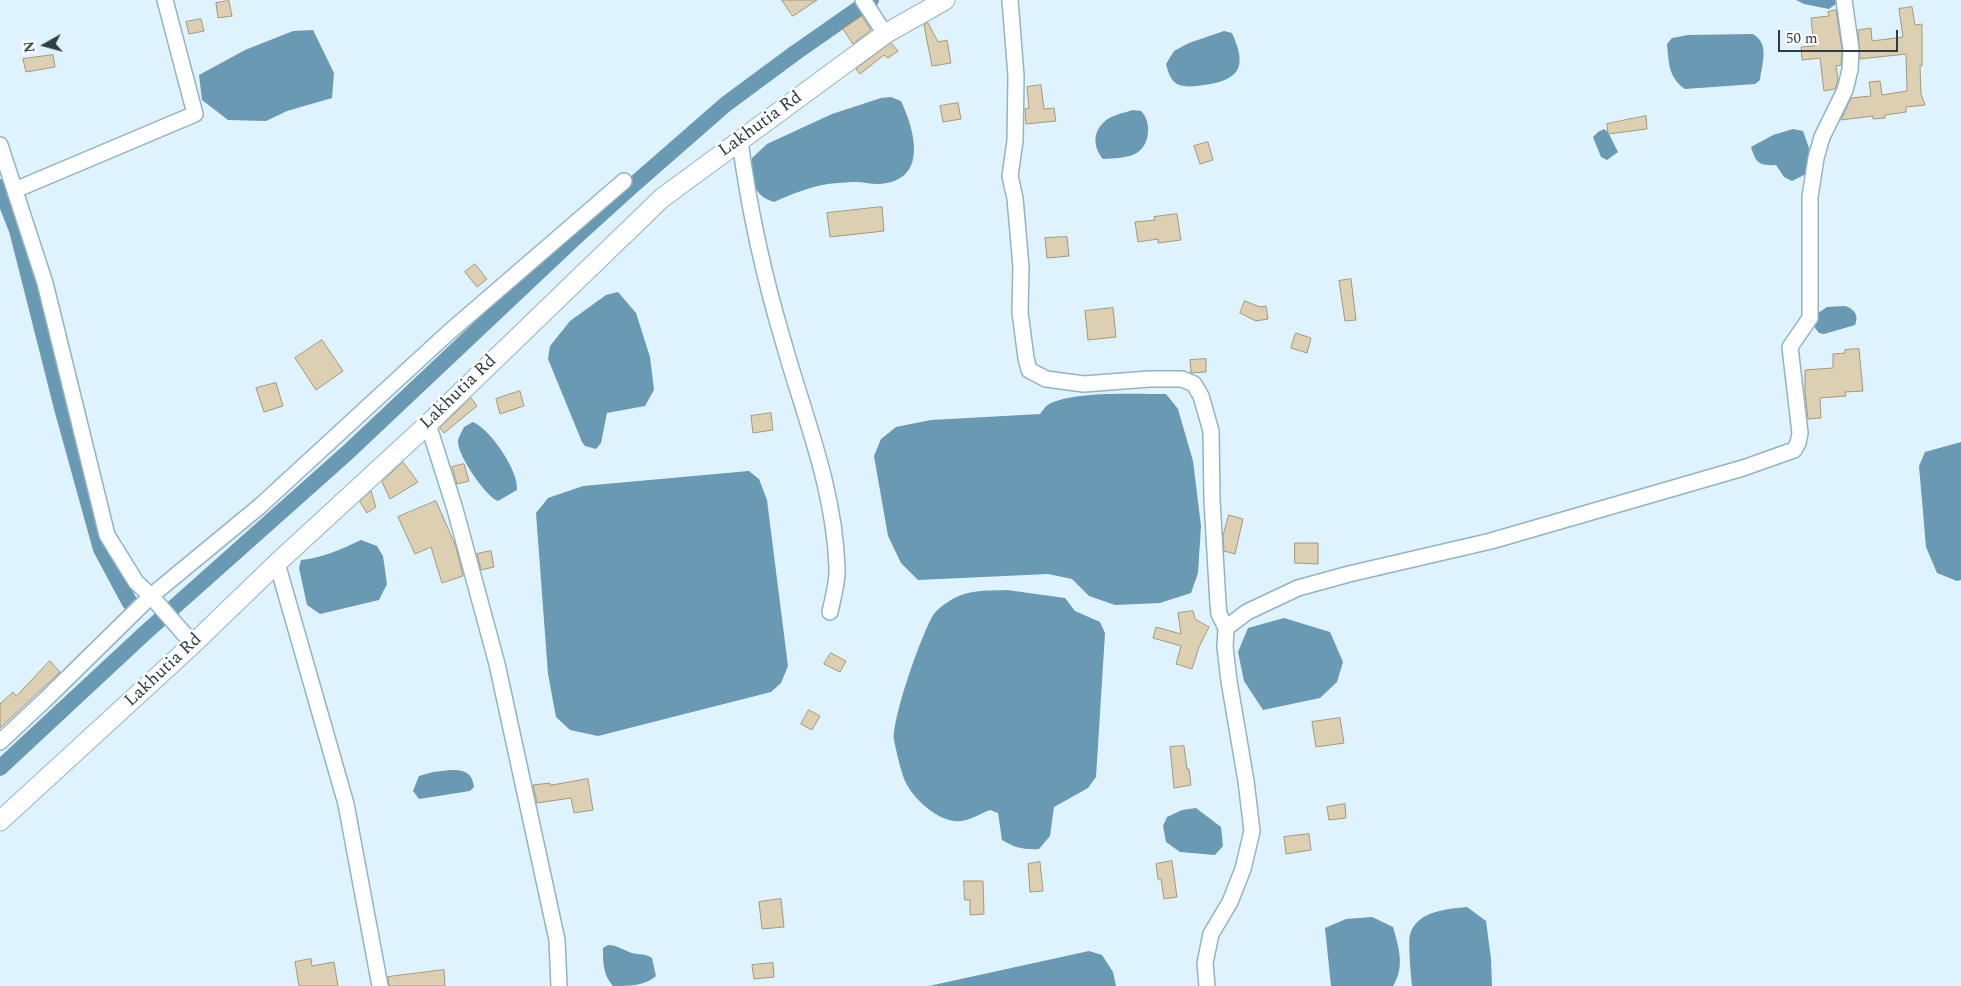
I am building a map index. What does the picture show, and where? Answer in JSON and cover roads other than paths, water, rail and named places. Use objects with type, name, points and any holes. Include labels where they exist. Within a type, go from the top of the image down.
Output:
[{"type":"street","points":[[15,190],[195,114],[165,0]]},
{"type":"street","points":[[863,0],[885,34]]},
{"type":"street","name":"Lakhutia Rd","points":[[0,822],[194,644],[277,563],[428,424],[662,198],[885,34],[945,0]]},
{"type":"street","points":[[1010,0],[1016,76],[1015,141],[1010,176],[1021,267],[1020,312],[1026,358],[1030,370],[1046,379],[1084,384],[1149,379],[1182,379],[1194,384],[1201,396],[1211,431],[1212,500],[1219,614],[1226,628],[1224,647],[1246,781],[1252,831],[1244,869],[1230,902],[1211,934],[1205,964],[1207,986]]},
{"type":"street","points":[[1226,628],[1247,612],[1298,588],[1349,574],[1491,541],[1743,468],[1794,450],[1800,434],[1790,347],[1810,318],[1810,197],[1816,158],[1822,137],[1845,90],[1850,70],[1851,49],[1844,0]]},
{"type":"street","points":[[740,141],[747,196],[763,263],[784,344],[815,440],[828,494],[837,568],[830,612]]},
{"type":"street","points":[[0,145],[46,283],[108,535],[136,582],[194,644]]},
{"type":"street","points":[[0,742],[151,596],[260,506],[448,333],[624,181]]},
{"type":"street","points":[[428,424],[455,509],[497,664],[557,940],[559,986]]},
{"type":"street","points":[[277,563],[346,804],[380,986]]},
{"type":"water","points":[[1796,0],[1837,0],[1836,4],[1829,9],[1804,4]]},
{"type":"water","points":[[313,30],[334,73],[332,98],[287,111],[266,121],[228,120],[202,100],[199,75],[245,50],[293,31]]},
{"type":"water","points":[[1224,31],[1232,33],[1239,54],[1237,70],[1233,75],[1216,83],[1204,85],[1187,86],[1177,84],[1170,75],[1166,64],[1174,51],[1189,43]]},
{"type":"water","points":[[1753,34],[1762,43],[1764,54],[1760,80],[1755,84],[1685,89],[1675,80],[1670,69],[1667,44],[1672,38],[1688,35]]},
{"type":"water","points":[[891,97],[901,101],[911,127],[914,154],[911,165],[905,175],[894,181],[878,184],[852,182],[821,185],[774,202],[757,191],[752,173],[752,158],[767,144],[832,114],[881,98]]},
{"type":"water","points":[[1133,110],[1141,111],[1148,123],[1148,132],[1143,147],[1133,155],[1103,159],[1096,146],[1096,136],[1099,127],[1109,118]]},
{"type":"water","points":[[1604,129],[1608,132],[1618,152],[1607,160],[1601,157],[1593,137]]},
{"type":"water","points":[[1793,129],[1803,131],[1809,148],[1806,174],[1792,181],[1784,177],[1776,165],[1766,165],[1759,162],[1751,147],[1773,135]]},
{"type":"water","points":[[618,292],[636,313],[650,357],[654,390],[645,406],[607,413],[601,443],[596,449],[585,446],[582,442],[548,359],[550,346],[570,321],[606,295]]},
{"type":"water","points":[[1845,306],[1855,313],[1857,319],[1855,325],[1824,334],[1819,333],[1815,328],[1815,315],[1827,307]]},
{"type":"water","points":[[1166,394],[1178,409],[1193,461],[1201,526],[1198,573],[1191,593],[1160,603],[1115,605],[1089,596],[1072,579],[1048,574],[918,580],[901,563],[888,536],[874,456],[881,439],[896,427],[931,420],[1040,414],[1051,403],[1062,399],[1091,395]]},
{"type":"water","points":[[473,422],[480,426],[495,442],[513,472],[517,490],[498,501],[480,484],[467,466],[459,448],[458,440],[460,434],[464,427]]},
{"type":"water","points":[[1961,442],[1961,580],[1957,581],[1937,573],[1926,547],[1919,466],[1925,452]]},
{"type":"water","points":[[749,471],[759,479],[767,500],[788,666],[781,683],[771,692],[598,736],[570,730],[556,717],[548,674],[536,513],[548,498],[583,486]]},
{"type":"water","points":[[361,540],[377,546],[383,556],[387,584],[379,600],[320,614],[307,605],[299,568],[301,560],[339,550]]},
{"type":"water","points":[[1007,590],[1065,598],[1075,611],[1100,622],[1105,633],[1096,777],[1088,788],[1054,807],[1050,836],[1039,849],[1020,848],[1002,840],[998,813],[990,810],[959,821],[946,819],[932,812],[913,794],[905,781],[894,740],[897,715],[902,697],[921,642],[933,615],[944,605],[962,595]]},
{"type":"water","points":[[1284,618],[1330,632],[1343,662],[1337,682],[1320,698],[1263,710],[1244,681],[1238,652],[1248,628]]},
{"type":"water","points":[[451,770],[467,773],[474,787],[470,791],[419,799],[413,791],[419,776]]},
{"type":"water","points":[[1196,808],[1221,827],[1223,846],[1215,855],[1180,852],[1166,842],[1163,826],[1167,817],[1182,810]]},
{"type":"water","points":[[1467,907],[1486,921],[1492,986],[1412,986],[1409,945],[1413,927],[1425,916],[1433,913]]},
{"type":"water","points":[[1372,917],[1393,927],[1399,950],[1400,965],[1397,979],[1393,986],[1331,986],[1325,928],[1346,919]]},
{"type":"water","points":[[608,945],[652,958],[656,976],[642,984],[613,986],[605,973],[603,948]]},
{"type":"water","points":[[1089,951],[1102,955],[1113,972],[1116,986],[929,986]]},
{"type":"waterway","points":[[0,768],[145,633],[347,453],[631,187],[726,104],[871,0]]},
{"type":"waterway","points":[[0,187],[17,230],[62,408],[101,549],[130,603]]}]
